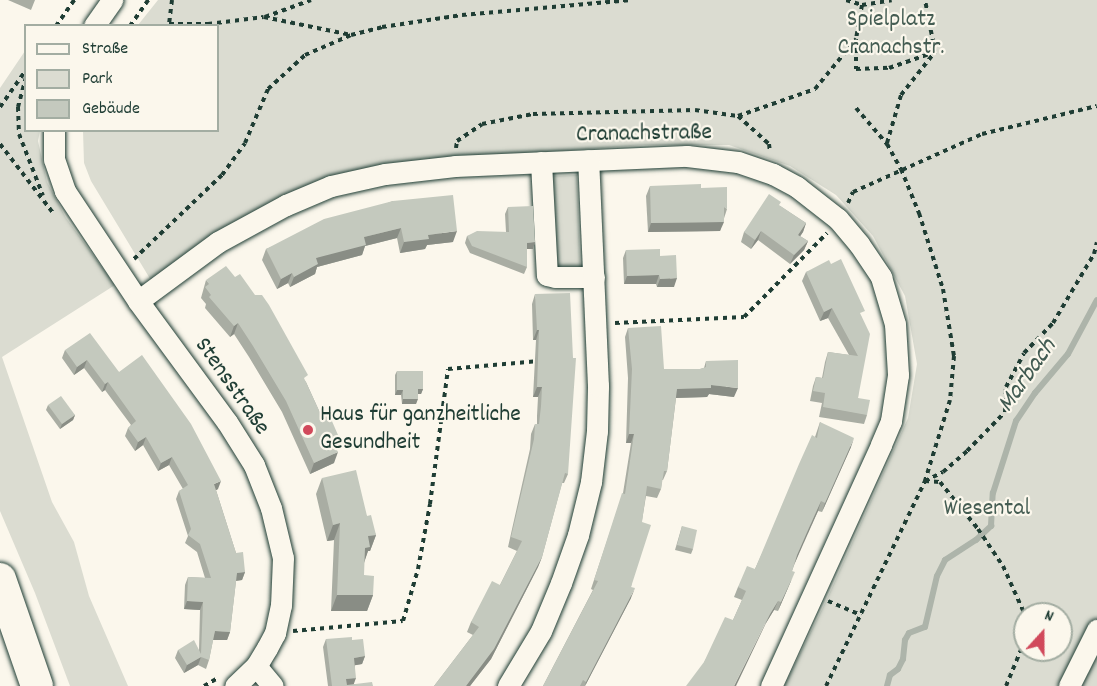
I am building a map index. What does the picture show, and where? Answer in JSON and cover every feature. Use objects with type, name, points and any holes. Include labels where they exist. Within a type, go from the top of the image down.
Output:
[{"type":"highway","points":[[0,579],[14,626],[37,686]]},
{"type":"street","points":[[95,24],[112,0]]},
{"type":"street","name":"Stensstraße","points":[[54,132],[54,159],[65,191],[138,301],[227,422],[255,465],[271,508],[283,558],[281,604],[275,633],[256,666],[229,680]]},
{"type":"street","name":"Cranachstraße","points":[[138,301],[218,242],[286,205],[331,186],[385,174],[455,166],[687,156],[716,158],[755,166],[805,192],[838,219],[859,244],[881,277],[895,324],[898,375],[891,421],[771,686]]},
{"type":"street","points":[[508,686],[541,631],[561,583],[579,535],[591,482],[597,431],[598,386],[588,160]]},
{"type":"street","points":[[541,162],[547,275],[594,277]]},
{"type":"street","points":[[1069,686],[1097,630]]},
{"type":"street","points":[[256,666],[273,686]]},
{"type":"path","points":[[57,24],[74,0]]},
{"type":"path","points":[[131,24],[148,0]]},
{"type":"path","points":[[168,24],[172,0]]},
{"type":"path","points":[[208,24],[264,17],[312,0]]},
{"type":"path","points":[[134,258],[222,176],[245,143],[268,89],[305,55],[351,35],[462,15],[631,0]]},
{"type":"path","points":[[846,0],[862,5],[892,0]]},
{"type":"path","points":[[887,144],[901,95],[935,52],[925,0]]},
{"type":"path","points":[[862,5],[856,39],[856,69],[889,68],[935,52]]},
{"type":"path","points":[[264,17],[351,35]]},
{"type":"path","points":[[455,166],[457,141],[482,124],[533,114],[695,110],[738,116],[815,88],[856,39]]},
{"type":"path","points":[[0,107],[24,73]]},
{"type":"path","points":[[0,144],[45,202],[19,134],[18,106],[24,84]]},
{"type":"path","points":[[620,323],[744,317],[838,219],[853,192],[982,134],[1097,106]]},
{"type":"path","points":[[826,686],[925,481],[950,400],[954,356],[943,289],[919,213],[901,169],[887,144],[856,108]]},
{"type":"path","points":[[738,116],[769,144],[773,174]]},
{"type":"path","points":[[925,481],[943,472],[1005,412],[1006,387],[1024,353],[1053,323],[1094,254],[1097,242]]},
{"type":"path","points":[[128,250],[140,267]]},
{"type":"path","points":[[303,630],[403,621],[418,569],[430,504],[448,369],[546,361]]},
{"type":"path","points":[[925,481],[940,482],[978,529],[1003,566],[1019,602]]},
{"type":"path","points":[[814,594],[861,615]]},
{"type":"path","points":[[1006,686],[1016,662]]},
{"type":"path","points":[[204,686],[229,680]]},
{"type":"green space","points":[[158,0],[1097,0],[1097,686],[784,686],[826,601],[908,418],[917,364],[905,296],[873,236],[836,195],[790,166],[729,145],[644,145],[464,158],[331,176],[152,282],[91,181],[84,163],[83,132],[219,132],[219,24],[139,24]]},
{"type":"green space","points":[[24,52],[24,132],[40,132],[38,141],[47,182],[66,218],[115,285],[2,357],[52,502],[74,542],[89,596],[128,686],[70,686],[35,593],[0,511],[0,88]]},
{"type":"green space","points":[[577,175],[580,267],[552,268],[549,176]]},
{"type":"building","points":[[701,184],[701,188],[727,187],[727,209],[724,207],[724,222],[651,223],[650,186]]},
{"type":"building","points":[[769,194],[781,202],[779,205],[806,223],[798,235],[808,241],[794,255],[761,231],[755,240],[744,232]]},
{"type":"building","points":[[453,195],[457,231],[428,235],[429,239],[404,242],[401,228],[364,237],[366,245],[316,258],[318,264],[294,277],[292,273],[281,279],[266,249],[324,219],[393,201]]},
{"type":"building","points":[[533,206],[535,242],[527,243],[527,267],[472,246],[467,236],[477,231],[509,232],[508,207]]},
{"type":"building","points":[[660,249],[660,256],[676,255],[677,278],[660,279],[659,275],[627,276],[626,250]]},
{"type":"building","points":[[841,259],[865,311],[860,313],[870,334],[858,398],[870,400],[867,415],[823,407],[825,393],[813,391],[816,377],[823,378],[828,352],[858,356],[832,308],[824,312],[806,272],[829,260],[831,264]]},
{"type":"building","points":[[226,266],[235,277],[240,274],[255,295],[262,295],[269,305],[308,375],[304,378],[321,415],[328,412],[338,435],[331,438],[338,452],[314,463],[286,401],[253,346],[238,323],[234,326],[209,297],[211,295],[205,287],[209,284],[206,280]]},
{"type":"building","points":[[570,293],[573,358],[576,358],[568,474],[565,473],[542,557],[494,649],[466,686],[434,686],[479,627],[471,622],[492,581],[500,585],[522,541],[511,537],[534,439],[535,424],[539,424],[542,387],[537,387],[539,330],[537,330],[535,294]]},
{"type":"building","points":[[661,326],[664,369],[700,369],[706,367],[706,361],[738,360],[738,388],[711,385],[711,388],[677,389],[667,471],[664,471],[661,489],[647,486],[642,522],[651,525],[631,587],[635,588],[586,682],[583,680],[580,686],[543,686],[598,581],[594,580],[622,493],[625,494],[634,434],[629,434],[632,369],[628,328]]},
{"type":"building","points":[[90,333],[119,372],[142,355],[191,424],[221,481],[214,484],[236,553],[243,552],[245,572],[237,573],[230,632],[215,631],[209,660],[201,657],[187,665],[178,650],[194,640],[201,654],[203,602],[187,601],[188,577],[211,578],[200,544],[188,535],[191,529],[179,491],[188,485],[172,457],[161,463],[146,437],[138,442],[128,428],[136,421],[108,382],[105,384],[87,360],[77,367],[65,350]]},
{"type":"building","points":[[397,371],[423,371],[423,389],[418,389],[418,399],[403,399],[403,390],[397,390]]},
{"type":"building","points":[[61,396],[75,415],[62,424],[48,405]]},
{"type":"building","points":[[820,422],[854,438],[825,503],[821,501],[807,532],[792,571],[795,572],[781,602],[778,601],[770,614],[734,686],[686,686],[704,662],[725,617],[733,620],[746,591],[738,587],[747,566],[755,569],[812,435],[817,438]]},
{"type":"building","points":[[356,470],[367,516],[371,515],[376,535],[368,536],[370,547],[365,548],[364,575],[374,576],[373,595],[337,595],[340,523],[333,525],[322,478]]},
{"type":"building","points":[[682,526],[697,530],[693,549],[677,545]]},
{"type":"building","points":[[352,637],[352,640],[363,639],[365,656],[354,658],[356,678],[346,679],[347,685],[372,682],[373,686],[332,686],[326,639]]},
{"type":"waterway","name":"Marbach","points":[[887,686],[890,675],[898,669],[903,659],[905,640],[909,633],[925,627],[937,576],[945,560],[976,540],[991,526],[993,493],[1016,421],[1035,393],[1068,354],[1097,300]]},
{"type":"place","name":"Haus für ganzheitliche Gesundheit","points":[[308,430]]},
{"type":"park label","name":"Spielplatz Cranachstr.","points":[[891,35]]},
{"type":"park label","name":"Wiesental","points":[[987,510]]}]
